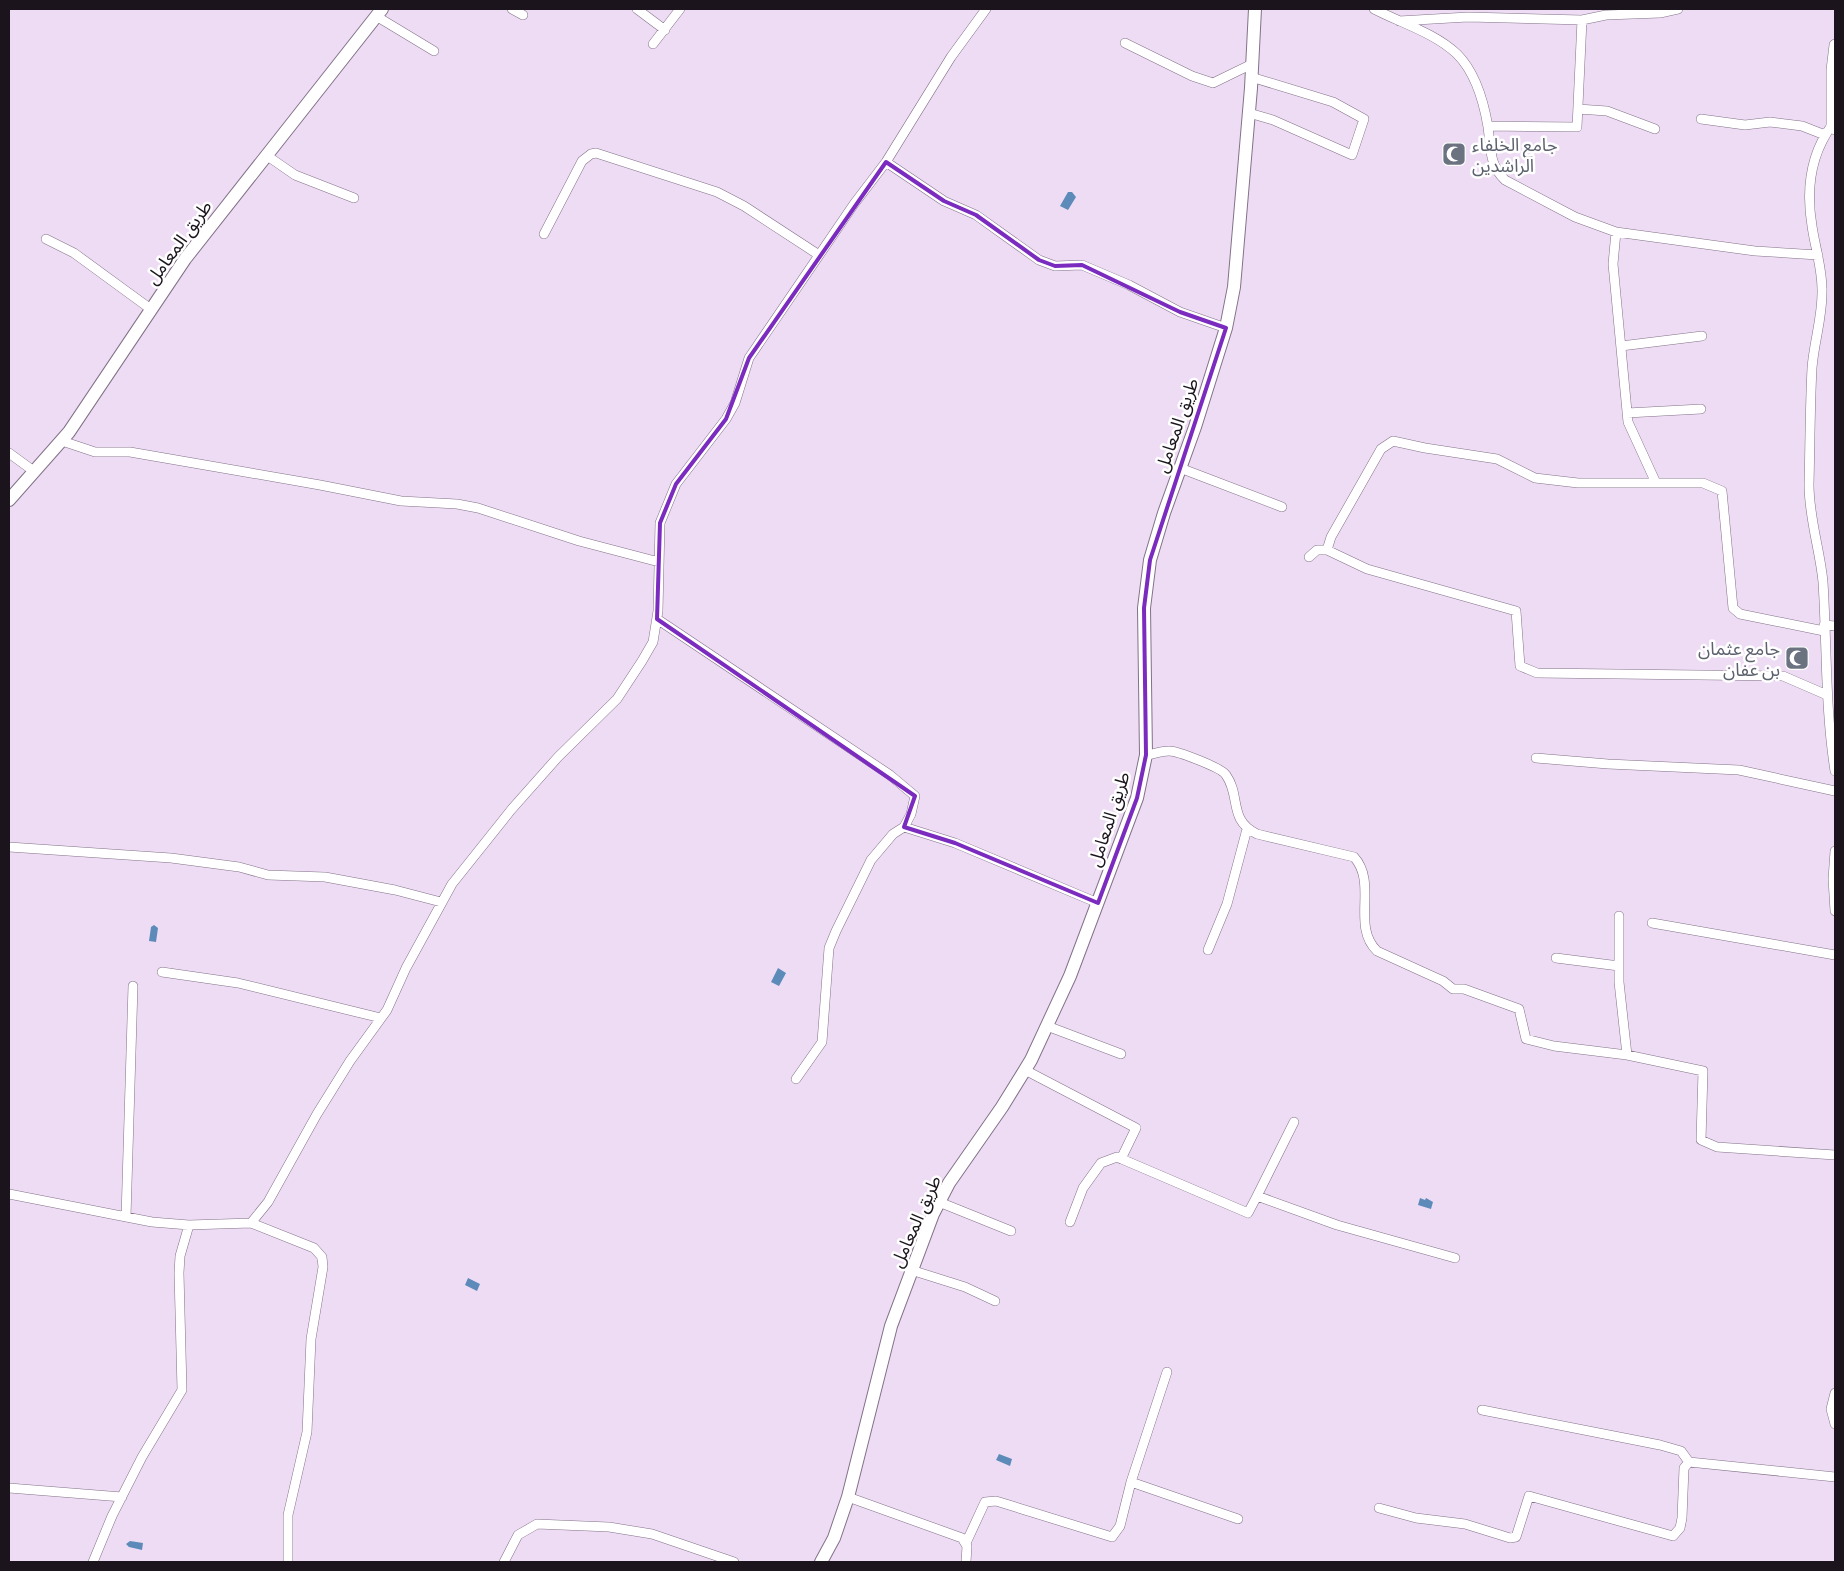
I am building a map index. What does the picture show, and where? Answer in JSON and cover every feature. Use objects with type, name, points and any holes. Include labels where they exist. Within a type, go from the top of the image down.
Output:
[{"type":"main road","name":"طريق المعامل","points":[[821,1562],[834,1538],[848,1497],[891,1326],[911,1270],[939,1202],[949,1183],[1002,1107],[1025,1070],[1047,1026],[1070,976],[1137,798],[1146,755],[1143,660],[1146,588],[1150,560],[1226,328],[1234,287],[1249,113],[1255,9]]},
{"type":"main road","name":"طريق المعامل","points":[[9,500],[62,441],[104,384],[185,260],[379,12]]},
{"type":"street","points":[[512,9],[522,15]]},
{"type":"street","points":[[637,9],[665,30]]},
{"type":"street","points":[[653,44],[680,9]]},
{"type":"street","points":[[251,1223],[268,1202],[321,1106],[381,1018],[452,884],[508,812],[558,757],[617,698],[653,642],[657,619],[660,523],[676,484],[726,419],[735,403],[749,358],[819,255],[886,162],[951,57],[986,9]]},
{"type":"street","points":[[1374,9],[1439,40],[1458,55],[1470,72],[1476,86],[1488,126],[1491,159],[1495,171],[1505,180],[1575,217],[1616,232],[1755,251],[1818,255]]},
{"type":"street","points":[[1396,21],[1468,18],[1582,20],[1606,15],[1660,13],[1678,9]]},
{"type":"street","points":[[379,12],[434,52]]},
{"type":"street","points":[[1488,126],[1577,127],[1582,20]]},
{"type":"street","points":[[1125,43],[1192,76],[1213,83],[1252,64]]},
{"type":"street","points":[[1835,45],[1832,70],[1834,127],[1825,135],[1813,160],[1810,180],[1812,225],[1822,288],[1820,324],[1812,367],[1809,488],[1814,536],[1822,580],[1827,695],[1835,771]]},
{"type":"street","points":[[1249,113],[1273,120],[1352,155],[1364,119],[1333,102],[1251,78]]},
{"type":"street","points":[[1578,109],[1607,111],[1655,130]]},
{"type":"street","points":[[1701,119],[1745,125],[1770,122],[1802,126],[1825,135]]},
{"type":"street","points":[[544,234],[582,161],[591,154],[596,153],[717,192],[744,206],[819,255]]},
{"type":"street","points":[[266,156],[295,175],[354,198]]},
{"type":"street","points":[[886,162],[944,201],[976,215],[1039,260],[1055,266],[1082,265],[1129,285],[1180,312],[1226,328]]},
{"type":"street","points":[[1616,232],[1613,264],[1628,422],[1656,483]]},
{"type":"street","points":[[46,239],[74,253],[152,310]]},
{"type":"street","points":[[1621,346],[1702,336]]},
{"type":"street","points":[[1627,414],[1701,409]]},
{"type":"street","points":[[62,441],[95,452],[130,452],[402,501],[457,504],[478,508],[580,541],[659,562]]},
{"type":"street","points":[[1327,550],[1332,537],[1381,448],[1394,441],[1425,448],[1497,459],[1536,478],[1578,483],[1703,483],[1722,491],[1733,608],[1740,614],[1824,628],[1835,626]]},
{"type":"street","points":[[9,453],[34,472]]},
{"type":"street","points":[[1180,468],[1282,506]]},
{"type":"street","points":[[1308,557],[1317,550],[1327,550],[1367,569],[1516,611],[1520,666],[1537,673],[1783,676],[1827,695]]},
{"type":"street","points":[[657,619],[890,775],[915,796],[911,814],[904,828],[893,834],[871,860],[836,931],[829,948],[822,1042],[796,1079]]},
{"type":"street","points":[[1146,755],[1170,751],[1222,770],[1228,779],[1240,822],[1247,829],[1257,834],[1354,857],[1360,864],[1364,876],[1365,930],[1369,943],[1387,957],[1443,981],[1453,989],[1464,989],[1519,1009],[1526,1039],[1554,1046],[1627,1055],[1703,1070],[1702,1140],[1717,1148],[1835,1155]]},
{"type":"street","points":[[1536,758],[1608,764],[1739,770],[1835,790]]},
{"type":"street","points":[[904,828],[955,844],[1098,903]]},
{"type":"street","points":[[1208,950],[1227,904],[1247,829]]},
{"type":"street","points":[[9,847],[171,858],[239,867],[268,874],[325,878],[395,890],[441,902]]},
{"type":"street","points":[[1835,851],[1833,879],[1835,911]]},
{"type":"street","points":[[1619,916],[1619,966],[1627,1055]]},
{"type":"street","points":[[1652,923],[1835,955]]},
{"type":"street","points":[[1556,958],[1619,966]]},
{"type":"street","points":[[162,972],[238,982],[381,1018]]},
{"type":"street","points":[[126,1217],[133,986]]},
{"type":"street","points":[[1047,1026],[1121,1054]]},
{"type":"street","points":[[1025,1070],[1136,1128],[1121,1159]]},
{"type":"street","points":[[1070,1222],[1083,1188],[1101,1163],[1117,1157],[1248,1213],[1294,1122]]},
{"type":"street","points":[[9,1194],[126,1217],[189,1225],[251,1223],[314,1248],[322,1257],[311,1339],[307,1432],[288,1515],[288,1562]]},
{"type":"street","points":[[1257,1196],[1337,1226],[1455,1258]]},
{"type":"street","points":[[939,1202],[1011,1231]]},
{"type":"street","points":[[92,1562],[150,1442],[182,1390],[179,1273],[180,1256],[189,1225]]},
{"type":"street","points":[[911,1270],[965,1287],[995,1301]]},
{"type":"street","points":[[966,1562],[966,1543],[985,1502],[996,1500],[1112,1537],[1120,1526],[1131,1482],[1167,1372]]},
{"type":"street","points":[[1835,1393],[1831,1409],[1835,1424]]},
{"type":"street","points":[[1482,1410],[1667,1447],[1681,1451],[1689,1462],[1835,1478]]},
{"type":"street","points":[[1379,1508],[1416,1518],[1465,1524],[1510,1538],[1516,1537],[1529,1496],[1673,1536],[1680,1528],[1684,1468],[1689,1462]]},
{"type":"street","points":[[1131,1482],[1238,1519]]},
{"type":"street","points":[[9,1488],[122,1497]]},
{"type":"street","points":[[848,1497],[959,1537],[966,1543]]},
{"type":"street","points":[[504,1562],[518,1535],[537,1524],[609,1527],[652,1534],[734,1562]]},
{"type":"highlighted area","points":[[886,162],[944,201],[976,215],[1039,260],[1055,266],[1082,265],[1180,312],[1226,328],[1150,560],[1144,608],[1146,755],[1137,798],[1098,903],[955,843],[904,827],[915,796],[657,619],[660,523],[676,484],[726,419],[749,358]]},
{"type":"water","points":[[1068,192],[1072,192],[1076,197],[1068,210],[1060,206]]},
{"type":"water","points":[[154,925],[158,928],[156,942],[149,941],[151,927]]},
{"type":"water","points":[[778,968],[786,973],[779,986],[771,982]]},
{"type":"water","points":[[1420,1198],[1425,1200],[1426,1198],[1433,1202],[1431,1209],[1418,1205]]},
{"type":"water","points":[[468,1278],[480,1284],[477,1291],[465,1285]]},
{"type":"water","points":[[999,1454],[1012,1459],[1010,1466],[996,1460]]},
{"type":"water","points":[[130,1541],[143,1543],[142,1550],[129,1547],[126,1544]]},
{"type":"place","name":"جامع الخلفاء الراشدين","points":[[1454,154]]},
{"type":"place","name":"جامع عثمان بن عفان","points":[[1797,658]]}]
